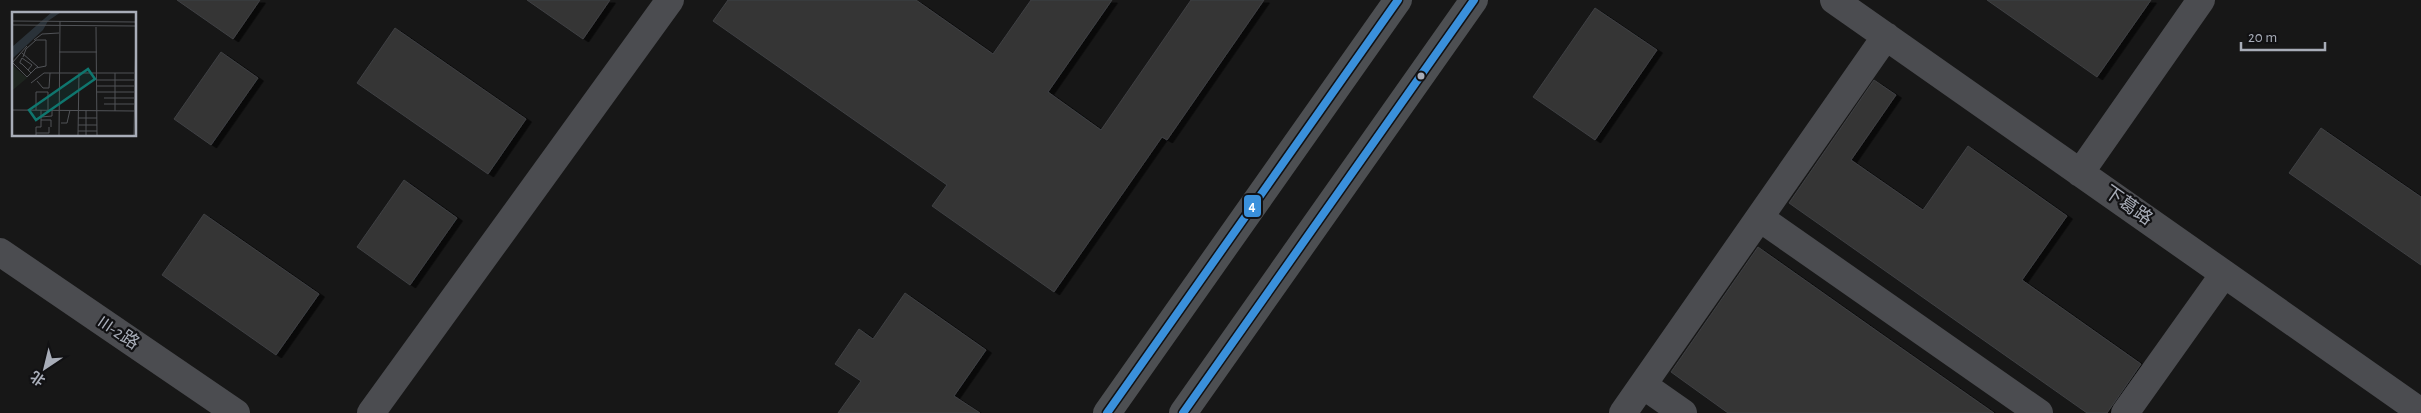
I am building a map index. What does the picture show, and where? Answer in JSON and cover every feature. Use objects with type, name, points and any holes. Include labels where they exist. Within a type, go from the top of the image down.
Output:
[{"type":"main road","points":[[1107,413],[1398,0]]},
{"type":"main road","points":[[1184,413],[1474,0]]},
{"type":"street","points":[[371,413],[670,0]]},
{"type":"street","name":"下葛路","points":[[1834,0],[2421,412]]},
{"type":"street","points":[[2080,173],[2201,0]]},
{"type":"street","points":[[1623,413],[1886,36]]},
{"type":"street","points":[[1760,218],[2039,413]]},
{"type":"street","name":"III-2路","points":[[0,252],[236,413]]},
{"type":"street","points":[[2125,413],[2224,274]]},
{"type":"street","points":[[1643,385],[1683,413]]},
{"type":"building","points":[[177,0],[260,0],[233,39]]},
{"type":"building","points":[[527,0],[610,0],[583,39]]},
{"type":"building","points":[[728,0],[916,0],[993,54],[1031,0],[1112,0],[1048,92],[1101,130],[1191,0],[1264,0],[1167,140],[1162,137],[1054,292],[932,206],[947,185],[713,21]]},
{"type":"building","points":[[1987,0],[2151,0],[2097,77]]},
{"type":"building","points":[[1595,8],[1657,50],[1595,140],[1533,97]]},
{"type":"building","points":[[395,28],[526,119],[488,174],[357,83]]},
{"type":"building","points":[[221,52],[258,78],[211,145],[174,119]]},
{"type":"building","points":[[1874,80],[1896,95],[1851,160],[1923,210],[1968,146],[2067,216],[2022,280],[2141,364],[2107,413],[2087,413],[1789,203]]},
{"type":"building","points":[[2321,128],[2421,197],[2421,265],[2289,173]]},
{"type":"building","points":[[404,180],[457,218],[410,285],[357,247]]},
{"type":"building","points":[[204,214],[319,294],[276,355],[162,275]]},
{"type":"building","points":[[1758,247],[1994,413],[1728,413],[1671,372]]},
{"type":"building","points":[[905,293],[986,350],[954,396],[980,413],[838,413],[861,381],[835,364],[859,329],[873,339]]},
{"type":"transit line","name":"4","points":[[1107,413],[1398,0]]},
{"type":"transit line","name":"4","points":[[1183,413],[1474,0]]}]
